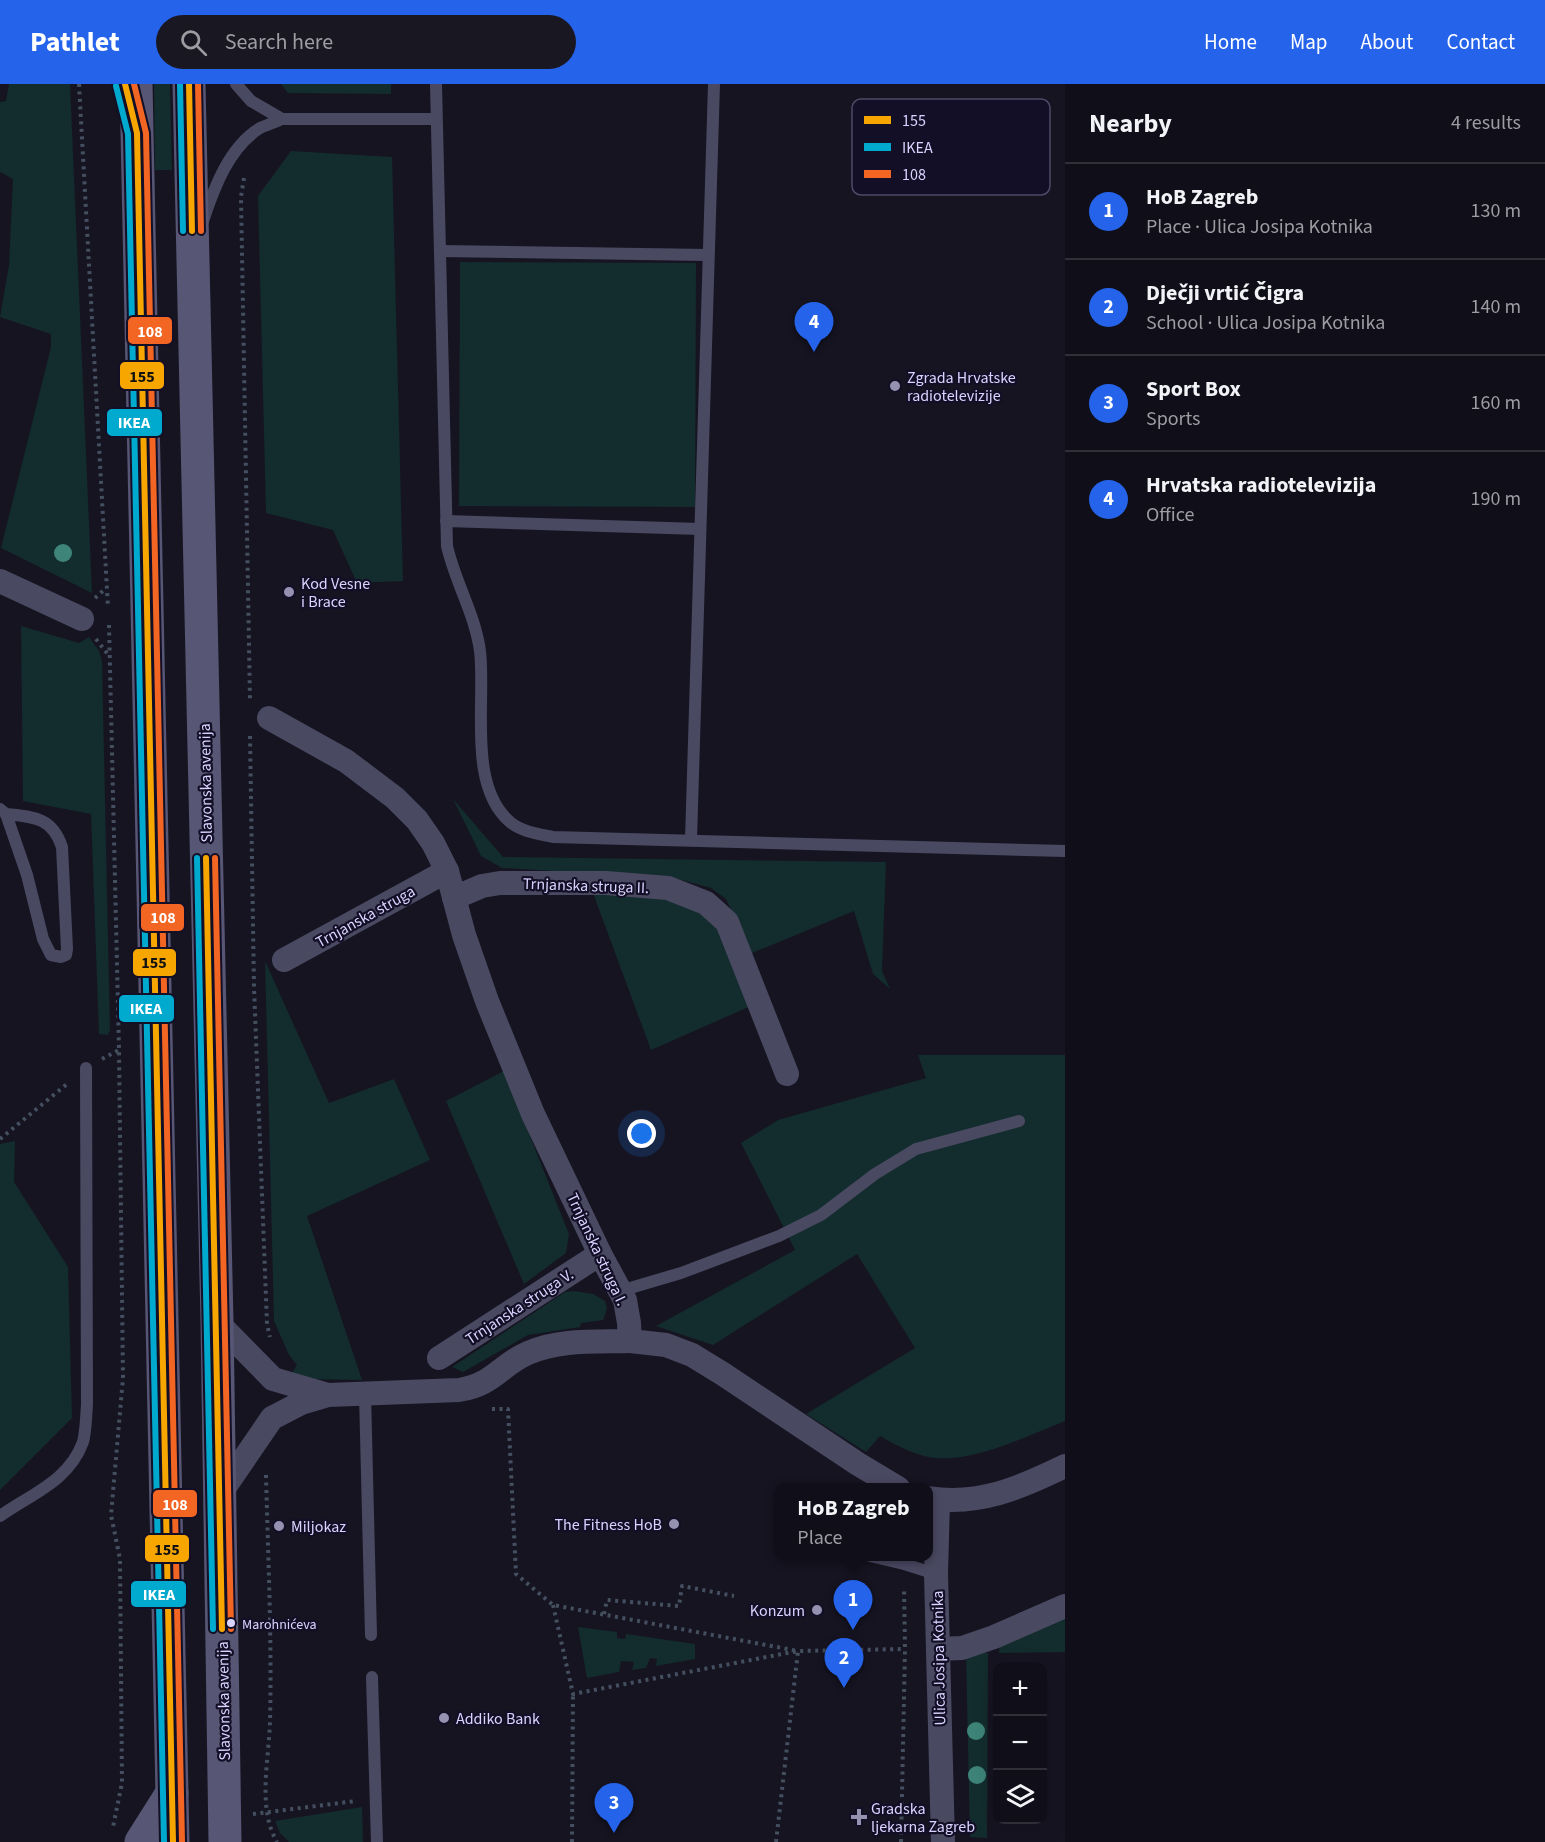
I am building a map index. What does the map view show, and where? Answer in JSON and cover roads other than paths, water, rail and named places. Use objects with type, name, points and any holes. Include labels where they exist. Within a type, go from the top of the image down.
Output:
[{"type":"main road","points":[[125,84],[137,133]]},
{"type":"main road","points":[[136,84],[173,1842]]},
{"type":"main road","name":"Slavonska avenija","points":[[189,84],[218,1322],[225,1842]]},
{"type":"main road","points":[[141,1842],[172,1793]]},
{"type":"street","points":[[0,581],[82,619]]},
{"type":"street","name":"Trnjanska struga I.","points":[[268,718],[346,761],[395,798],[417,820],[433,843],[447,871],[464,935],[487,1001],[533,1114],[600,1254],[625,1300],[630,1341]]},
{"type":"street","name":"Trnjanska struga","points":[[284,960],[447,871]]},
{"type":"street","name":"Trnjanska struga II.","points":[[454,898],[482,886],[500,883],[606,883],[668,888],[706,903],[727,922],[788,1074]]},
{"type":"street","name":"Trnjanska struga V.","points":[[439,1358],[600,1254]]},
{"type":"street","points":[[218,1322],[273,1378],[328,1395]]},
{"type":"street","points":[[220,1494],[272,1418],[302,1403],[328,1395],[474,1388],[488,1382],[528,1353],[543,1348],[568,1343],[630,1341],[666,1345],[692,1355],[890,1483]]},
{"type":"street","name":"Ulica Josipa Kotnika","points":[[943,1842],[933,1499],[959,1501],[996,1495],[1021,1487],[1065,1466]]},
{"type":"street","points":[[938,1649],[962,1648],[994,1637],[1065,1606]]},
{"type":"lane","points":[[236,84],[251,100],[282,119]]},
{"type":"lane","points":[[436,84],[447,546],[452,566],[476,627],[480,652],[483,766],[488,788],[497,808],[512,824],[531,833],[553,837],[1065,851]]},
{"type":"lane","points":[[691,840],[714,84]]},
{"type":"lane","points":[[193,253],[216,185],[239,149],[260,129],[282,119],[436,119]]},
{"type":"lane","points":[[440,251],[708,255]]},
{"type":"lane","points":[[446,521],[700,529]]},
{"type":"lane","points":[[3,812],[34,817],[50,825],[58,836],[62,847],[66,955],[61,957],[51,955],[43,939],[27,875],[3,812]]},
{"type":"lane","points":[[0,1516],[43,1490],[63,1474],[83,1441],[87,1405],[86,1068]]},
{"type":"lane","points":[[621,1291],[681,1273],[779,1236],[821,1215],[875,1174],[916,1149],[1019,1121]]},
{"type":"lane","points":[[365,1394],[371,1635]]},
{"type":"lane","points":[[889,1561],[936,1574]]},
{"type":"lane","points":[[372,1677],[377,1842]]},
{"type":"place","name":"Hrvatska radiotelevizija","points":[[814,352]]},
{"type":"place","name":"Zgrada Hrvatske radiotelevizije","points":[[895,386]]},
{"type":"place","name":"Kod Vesne i Brace","points":[[289,592]]},
{"type":"place","name":"The Fitness HoB","points":[[674,1524]]},
{"type":"place","name":"Miljokaz","points":[[279,1526]]},
{"type":"place","name":"Konzum","points":[[817,1610]]},
{"type":"place","name":"Marohnićeva","points":[[231,1623]]},
{"type":"place","name":"HoB Zagreb","points":[[853,1630]]},
{"type":"place","name":"Dječji vrtić Čigra","points":[[844,1688]]},
{"type":"place","name":"Addiko Bank","points":[[444,1718]]},
{"type":"place","name":"Gradska ljekarna Zagreb","points":[[859,1817]]},
{"type":"place","name":"Sport Box","points":[[614,1833]]}]
